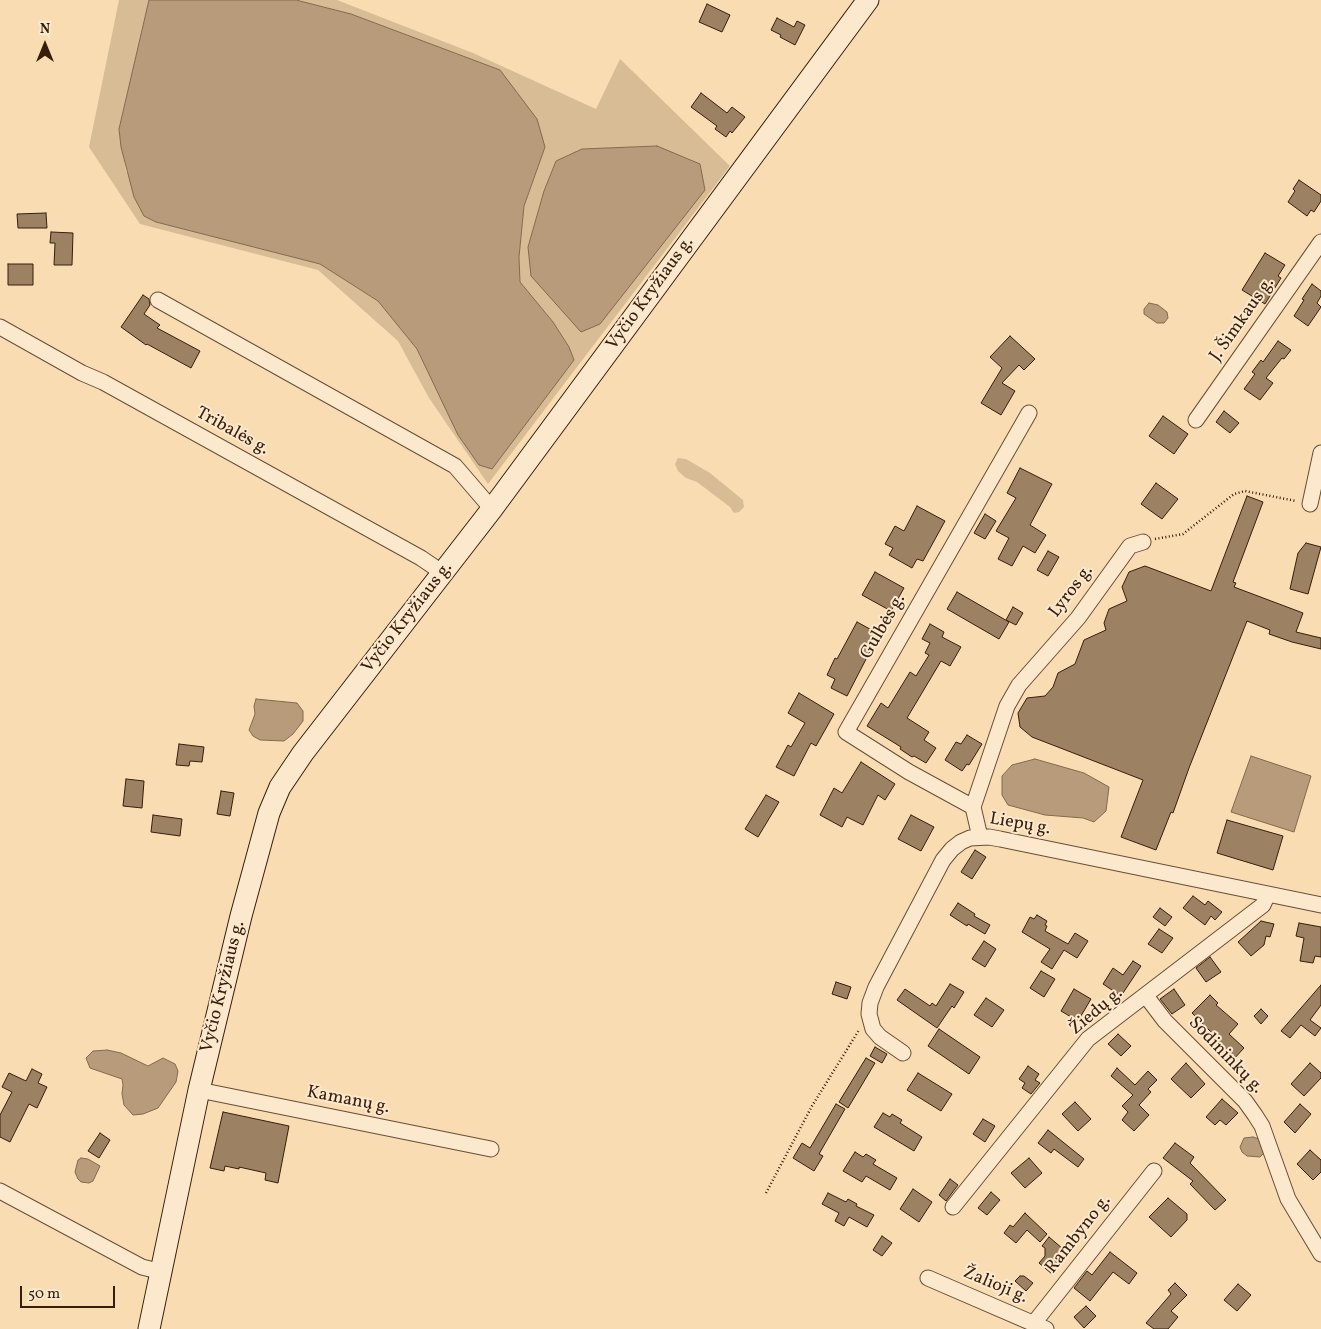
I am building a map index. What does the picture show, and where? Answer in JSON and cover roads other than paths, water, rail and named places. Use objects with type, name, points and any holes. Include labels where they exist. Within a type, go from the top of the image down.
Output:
[{"type":"street","name":"Vyčio Kryžiaus g.","points":[[149,1329],[198,1090],[243,906],[270,813],[280,788],[303,753],[492,510],[868,0]]},
{"type":"street","name":"J. Šimkaus g.","points":[[1196,420],[1321,242]]},
{"type":"street","points":[[158,300],[455,466],[492,510]]},
{"type":"street","name":"Tribalės g.","points":[[0,327],[421,558],[443,573]]},
{"type":"street","name":"Gulbės g.","points":[[973,807],[909,772],[846,732],[1029,413]]},
{"type":"street","points":[[1310,504],[1321,453]]},
{"type":"street","name":"Lyros g.","points":[[973,807],[1007,706],[1019,685],[1078,618],[1130,546],[1143,542]]},
{"type":"street","points":[[973,807],[980,837]]},
{"type":"street","name":"Liepų g.","points":[[903,1053],[873,1029],[869,1014],[870,1003],[876,987],[943,860],[961,842],[980,837],[1000,838],[1321,906]]},
{"type":"street","name":"Žiedų g.","points":[[953,1207],[1088,1040],[1263,905],[1268,894]]},
{"type":"street","name":"Sodininkų g.","points":[[1146,996],[1165,1020],[1245,1101],[1255,1115],[1262,1126],[1288,1199],[1321,1254]]},
{"type":"street","name":"Kamanų g.","points":[[198,1090],[491,1149]]},
{"type":"street","name":"Rambyno g.","points":[[1040,1326],[1154,1171]]},
{"type":"street","points":[[0,1191],[142,1267],[162,1272]]},
{"type":"street","name":"Žalioji g.","points":[[928,1278],[1040,1326]]}]
